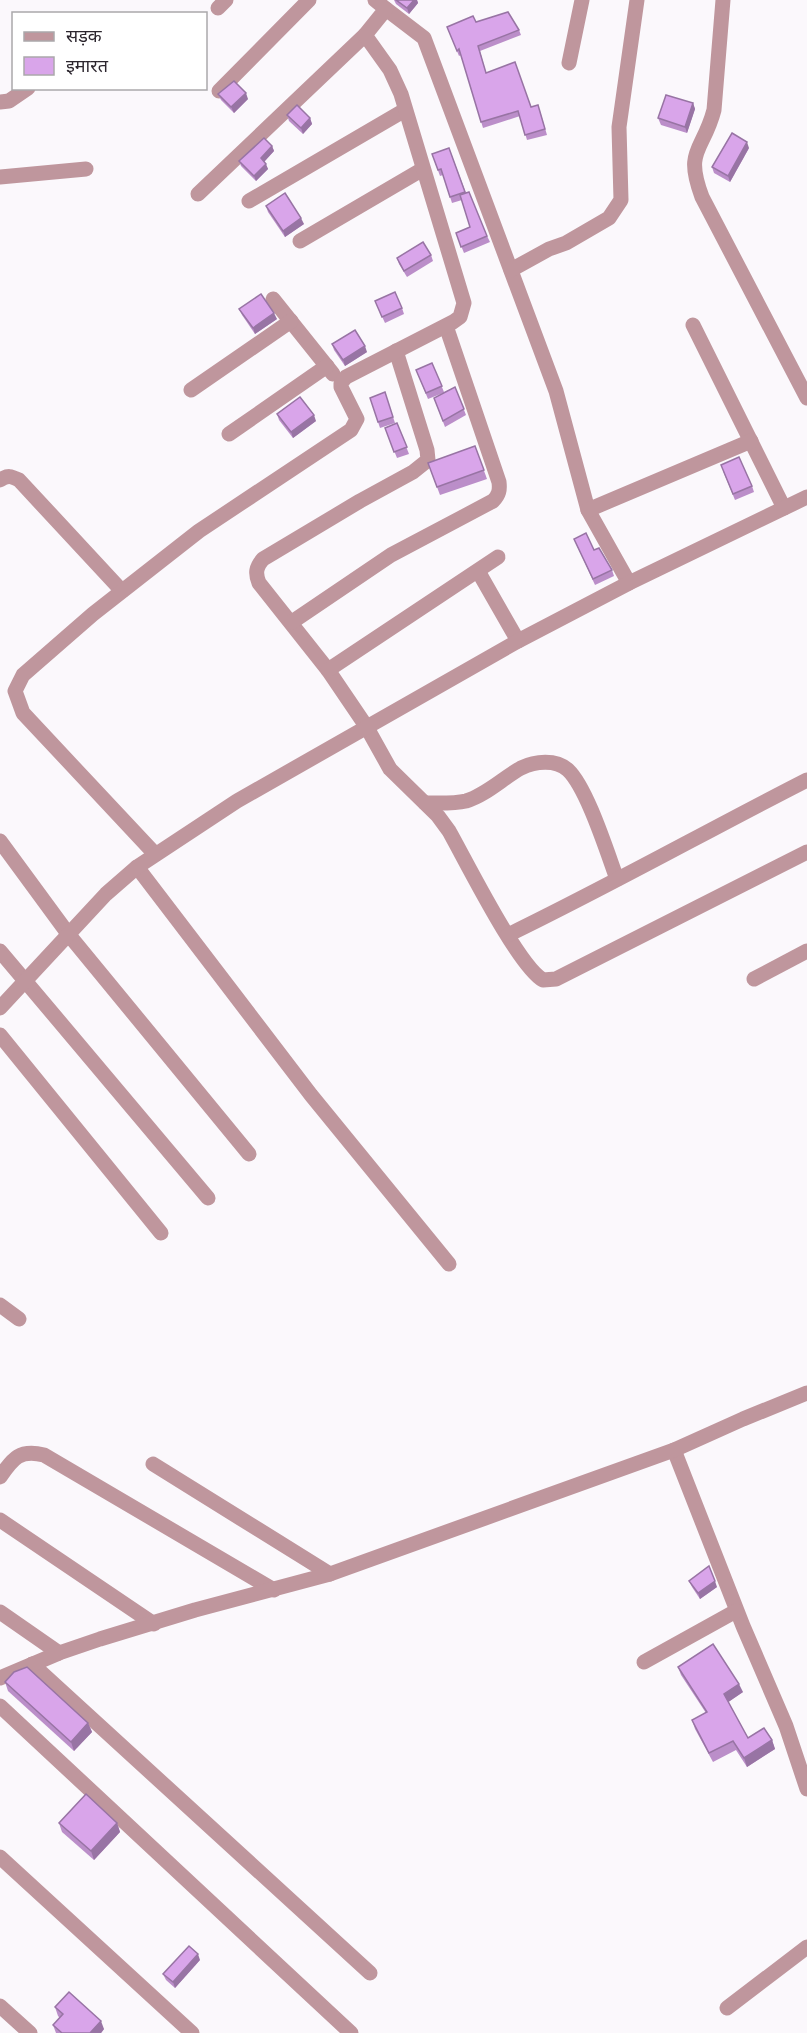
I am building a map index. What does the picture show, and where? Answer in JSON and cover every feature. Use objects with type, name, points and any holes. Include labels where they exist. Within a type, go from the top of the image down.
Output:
[{"type":"street","points":[[219,91],[309,0]]},
{"type":"street","points":[[569,63],[582,0]]},
{"type":"street","points":[[511,270],[549,249],[566,243],[609,218],[621,200],[619,127],[637,0]]},
{"type":"street","points":[[723,0],[714,110],[711,122],[694,156],[694,176],[702,197],[807,398]]},
{"type":"street","points":[[198,194],[365,35],[380,5],[424,38],[556,391],[588,510],[629,583]]},
{"type":"street","points":[[341,383],[350,374],[460,317],[464,303],[405,110],[390,70],[365,35]]},
{"type":"street","points":[[0,102],[9,101],[25,90]]},
{"type":"street","points":[[249,201],[405,110]]},
{"type":"street","points":[[0,177],[86,169]]},
{"type":"street","points":[[300,241],[423,169]]},
{"type":"street","points":[[155,854],[23,713],[15,691],[23,675],[122,591],[199,531],[351,430],[357,418],[341,383],[273,299]]},
{"type":"street","points":[[191,390],[291,321]]},
{"type":"street","points":[[693,325],[784,508]]},
{"type":"street","points":[[292,622],[391,555],[464,514],[493,501],[497,496],[500,489],[499,482],[446,326]]},
{"type":"street","points":[[396,351],[428,450],[428,460],[413,472],[263,559],[256,576],[259,583],[328,670],[366,726],[390,769],[425,803],[449,831],[508,935],[537,977],[548,981],[556,979],[807,852]]},
{"type":"street","points":[[229,434],[327,366]]},
{"type":"street","points":[[588,510],[751,441]]},
{"type":"street","points":[[0,480],[6,476],[12,476],[19,480],[122,591]]},
{"type":"street","points":[[0,1008],[106,894],[155,854],[237,801],[518,641],[629,583],[807,497]]},
{"type":"street","points":[[328,670],[498,557]]},
{"type":"street","points":[[478,571],[518,641]]},
{"type":"street","points":[[425,803],[464,801],[474,798],[523,767],[535,763],[557,764],[566,768],[582,789],[617,879]]},
{"type":"street","points":[[508,935],[807,780]]},
{"type":"street","points":[[0,841],[69,935],[249,1154]]},
{"type":"street","points":[[137,867],[311,1095],[449,1264]]},
{"type":"street","points":[[0,951],[208,1198]]},
{"type":"street","points":[[754,979],[807,951]]},
{"type":"street","points":[[0,1035],[161,1233]]},
{"type":"street","points":[[0,1305],[19,1319]]},
{"type":"street","points":[[0,1678],[59,1653],[195,1610],[330,1574],[674,1450],[807,1393]]},
{"type":"street","points":[[674,1450],[736,1611],[786,1726],[807,1789]]},
{"type":"street","points":[[0,1477],[9,1463],[18,1456],[34,1453],[44,1455],[274,1590]]},
{"type":"street","points":[[153,1464],[330,1574]]},
{"type":"street","points":[[0,1520],[154,1624]]},
{"type":"street","points":[[644,1662],[736,1611]]},
{"type":"street","points":[[0,1612],[59,1653]]},
{"type":"street","points":[[32,1664],[370,1973]]},
{"type":"street","points":[[0,1706],[351,2033]]},
{"type":"street","points":[[0,1857],[192,2033]]},
{"type":"street","points":[[727,2008],[807,1947]]},
{"type":"street","points":[[0,2006],[30,2033]]},
{"type":"building","points":[[396,0],[414,0],[407,8]]},
{"type":"building","points":[[508,12],[519,30],[478,46],[486,73],[515,62],[531,107],[538,105],[545,129],[525,135],[518,111],[481,122],[459,49],[457,51],[447,27],[473,16],[476,22]]},
{"type":"building","points":[[234,81],[246,93],[231,107],[218,94]]},
{"type":"building","points":[[666,95],[693,103],[685,127],[658,118]]},
{"type":"building","points":[[297,105],[310,118],[301,128],[287,115]]},
{"type":"building","points":[[732,133],[747,142],[728,176],[712,167]]},
{"type":"building","points":[[264,138],[272,146],[261,158],[266,164],[254,176],[239,161]]},
{"type":"building","points":[[449,148],[465,192],[450,197],[441,169],[438,170],[432,154]]},
{"type":"building","points":[[469,192],[487,236],[461,247],[456,233],[470,227],[460,195]]},
{"type":"building","points":[[285,193],[301,218],[283,231],[266,206]]},
{"type":"building","points":[[423,242],[431,255],[404,271],[397,258]]},
{"type":"building","points":[[395,292],[402,308],[382,317],[375,301]]},
{"type":"building","points":[[261,294],[274,313],[253,328],[239,309]]},
{"type":"building","points":[[355,330],[365,346],[343,360],[332,344]]},
{"type":"building","points":[[432,363],[442,386],[426,393],[416,370]]},
{"type":"building","points":[[455,387],[464,409],[443,421],[434,398]]},
{"type":"building","points":[[385,392],[393,417],[378,422],[370,398]]},
{"type":"building","points":[[300,397],[314,415],[291,432],[277,414]]},
{"type":"building","points":[[397,423],[407,447],[394,452],[385,428]]},
{"type":"building","points":[[475,446],[484,470],[437,487],[428,463]]},
{"type":"building","points":[[739,457],[752,486],[733,494],[721,465]]},
{"type":"building","points":[[586,533],[594,550],[599,548],[612,570],[593,579],[574,539]]},
{"type":"building","points":[[709,1566],[715,1581],[698,1593],[689,1581]]},
{"type":"building","points":[[713,1644],[739,1684],[724,1694],[748,1738],[764,1728],[772,1740],[744,1758],[733,1741],[709,1753],[692,1720],[707,1712],[678,1667]]},
{"type":"building","points":[[27,1667],[88,1723],[71,1742],[5,1682],[14,1672]]},
{"type":"building","points":[[86,1794],[117,1823],[91,1851],[59,1823]]},
{"type":"building","points":[[189,1946],[198,1954],[173,1982],[163,1974]]},
{"type":"building","points":[[69,1992],[101,2021],[90,2033],[62,2033],[53,2025],[63,2014],[55,2007]]}]
